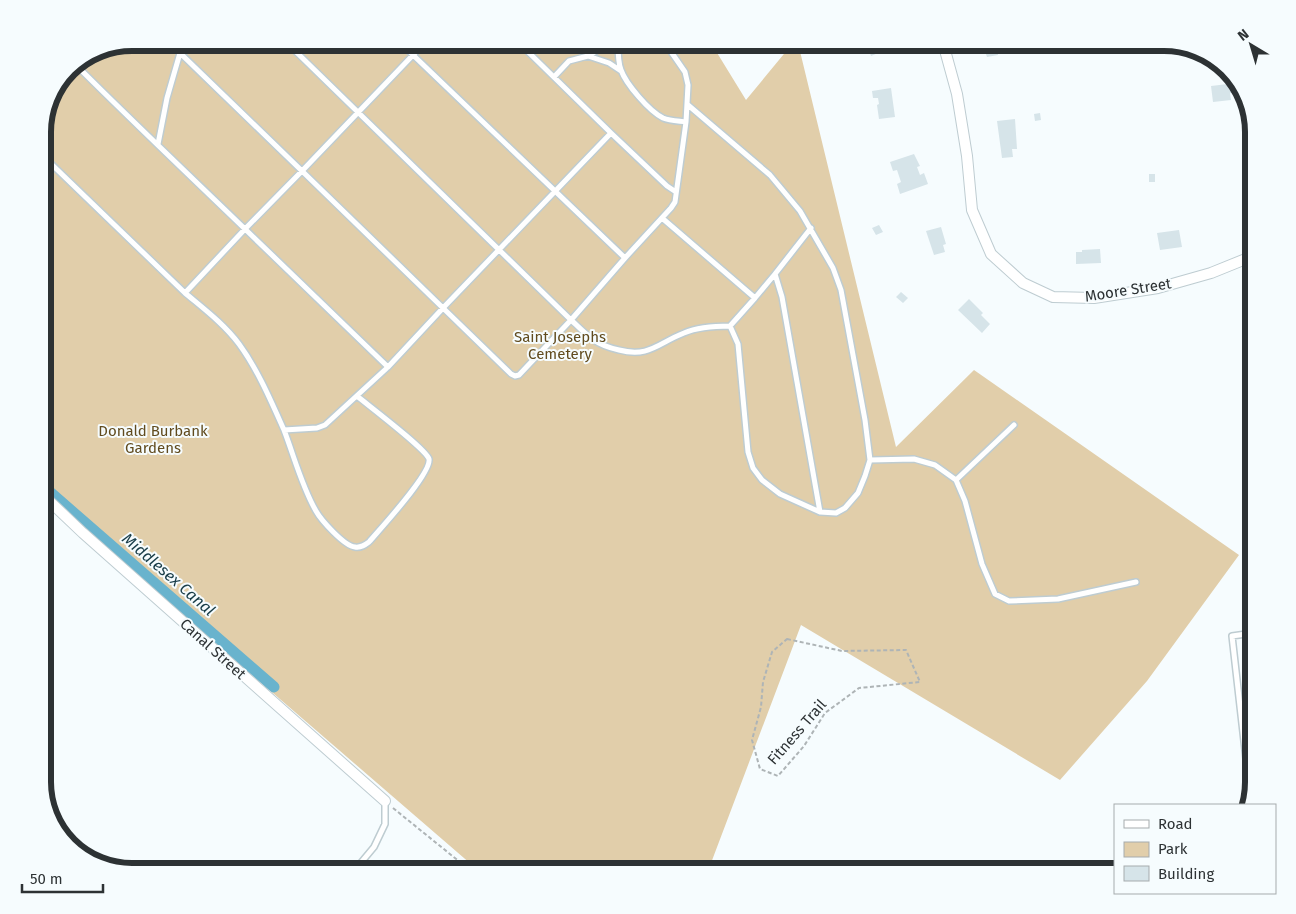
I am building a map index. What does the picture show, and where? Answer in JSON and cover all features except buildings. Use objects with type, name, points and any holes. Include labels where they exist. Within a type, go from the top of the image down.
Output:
[{"type":"street","name":"Moore Street","points":[[945,51],[957,94],[967,156],[972,210],[991,254],[1023,283],[1053,297],[1094,298],[1158,288],[1211,273],[1245,260]]},
{"type":"street","name":"Canal Street","points":[[51,502],[90,539],[385,801]]},
{"type":"lane","points":[[296,51],[571,320],[593,340],[606,347],[626,352],[642,353],[685,332],[714,326],[730,326],[775,274],[811,228]]},
{"type":"lane","points":[[409,51],[625,258]]},
{"type":"lane","points":[[185,293],[417,51]]},
{"type":"lane","points":[[528,51],[611,133],[667,186],[676,192]]},
{"type":"lane","points":[[554,77],[570,61],[588,56],[596,51]]},
{"type":"lane","points":[[618,51],[621,71],[653,112],[664,118],[686,122]]},
{"type":"lane","points":[[158,144],[167,98],[180,53],[443,308],[515,376],[519,376],[675,202],[688,105],[688,86],[686,72],[671,51]]},
{"type":"lane","points":[[588,56],[609,63],[621,71]]},
{"type":"lane","points":[[81,70],[388,367]]},
{"type":"lane","points":[[688,105],[770,174],[800,211],[811,228],[833,268],[842,290],[865,420],[870,460],[858,493],[845,508],[836,513],[820,512],[780,494],[762,480],[753,468],[748,452],[738,344],[730,326]]},
{"type":"lane","points":[[284,430],[317,428],[325,425],[357,396],[388,367],[611,133]]},
{"type":"lane","points":[[51,164],[185,293],[220,322],[238,343],[266,390],[316,512],[342,540],[355,548],[364,546],[400,506],[430,465],[428,457],[416,445],[357,396]]},
{"type":"lane","points":[[662,218],[755,298]]},
{"type":"lane","points":[[775,274],[782,297],[820,512]]},
{"type":"lane","points":[[956,480],[1014,425]]},
{"type":"lane","points":[[870,460],[914,459],[935,465],[956,480],[965,502],[982,564],[995,594],[1009,602],[1058,599],[1136,582]]},
{"type":"lane","points":[[1245,635],[1232,636],[1245,750]]},
{"type":"lane","points":[[361,863],[374,847],[385,824],[385,801]]},
{"type":"path","name":"Fitness Trail","points":[[787,640],[842,651],[906,650],[920,682],[860,688],[825,713],[804,746],[778,776],[760,769],[752,740],[761,707],[763,682],[772,652],[787,640]]},
{"type":"path","points":[[385,801],[460,863]]},
{"type":"green space","name":"Saint Josephs Cemetery","points":[[716,51],[746,100],[786,51],[800,51],[896,447],[974,370],[1239,555],[1147,681],[1060,780],[801,625],[711,863],[470,863],[259,681],[51,497],[51,127],[54,111],[60,97],[68,83],[79,71],[92,62],[122,52]]},
{"type":"waterway","name":"Middlesex Canal","points":[[51,493],[274,687]]},
{"type":"park label","name":"Donald Burbank Gardens","points":[[153,440]]}]
